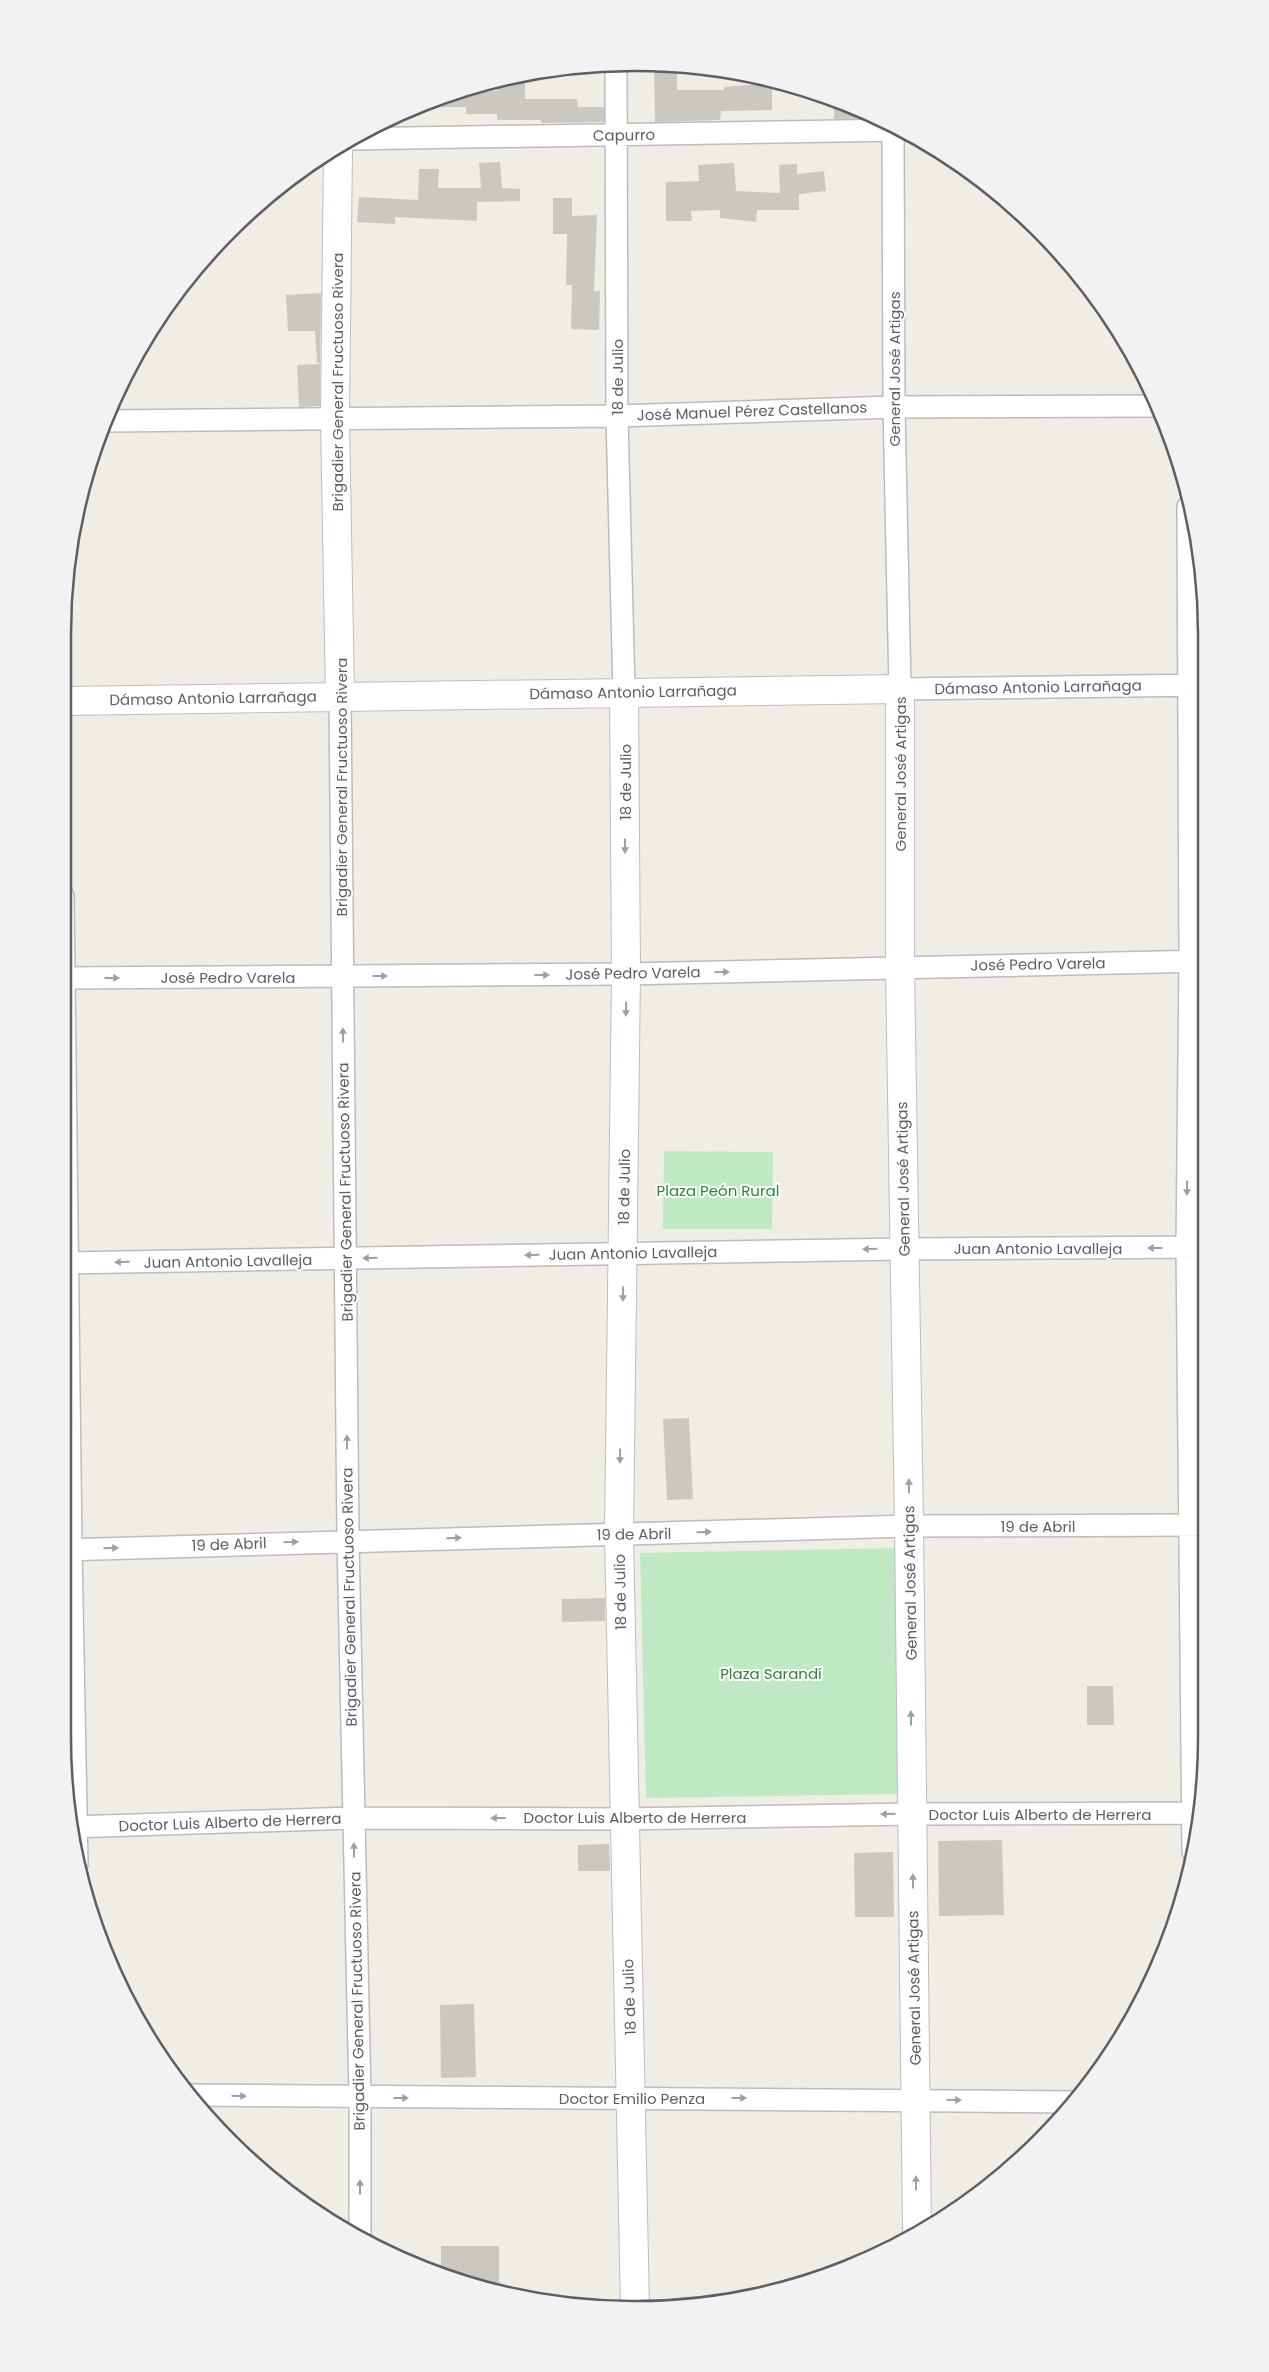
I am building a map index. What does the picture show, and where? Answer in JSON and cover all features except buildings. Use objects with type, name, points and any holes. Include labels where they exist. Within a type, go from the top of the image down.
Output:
[{"type":"street","name":"18 de Julio","points":[[616,71],[617,416],[624,692],[626,974],[619,1534],[635,2301]]},
{"type":"street","name":"Capurro","points":[[368,139],[882,128]]},
{"type":"street","name":"General José Artigas","points":[[895,135],[894,407],[900,688],[900,967],[917,2224]]},
{"type":"street","name":"Brigadier General Fructuoso Rivera","points":[[338,156],[335,420],[340,696],[348,1540],[360,2098],[360,2229]]},
{"type":"street","name":"José Manuel Pérez Castellanos","points":[[113,421],[617,416],[894,407],[1149,406]]},
{"type":"street","points":[[1189,538],[1195,684],[1197,961],[1195,1247],[1196,1782]]},
{"type":"street","name":"Dámaso Antonio Larrañaga","points":[[71,701],[1195,684]]},
{"type":"street","name":"José Pedro Varela","points":[[71,978],[626,974],[1197,961]]},
{"type":"street","name":"Juan Antonio Lavalleja","points":[[71,1263],[904,1249],[1195,1247]]},
{"type":"street","name":"19 de Abril","points":[[71,1550],[348,1540],[909,1526],[1197,1526]]},
{"type":"street","points":[[71,1688],[74,1793]]},
{"type":"street","name":"Doctor Luis Alberto de Herrera","points":[[79,1827],[353,1818],[624,1819],[912,1814],[1193,1813]]},
{"type":"street","name":"Doctor Emilio Penza","points":[[201,2096],[915,2099],[1064,2102]]},
{"type":"green space","name":"Plaza Peón Rural","points":[[664,1151],[773,1152],[772,1229],[663,1229]]},
{"type":"green space","name":"Plaza Sarandí","points":[[896,1548],[902,1794],[646,1798],[640,1553]]}]
